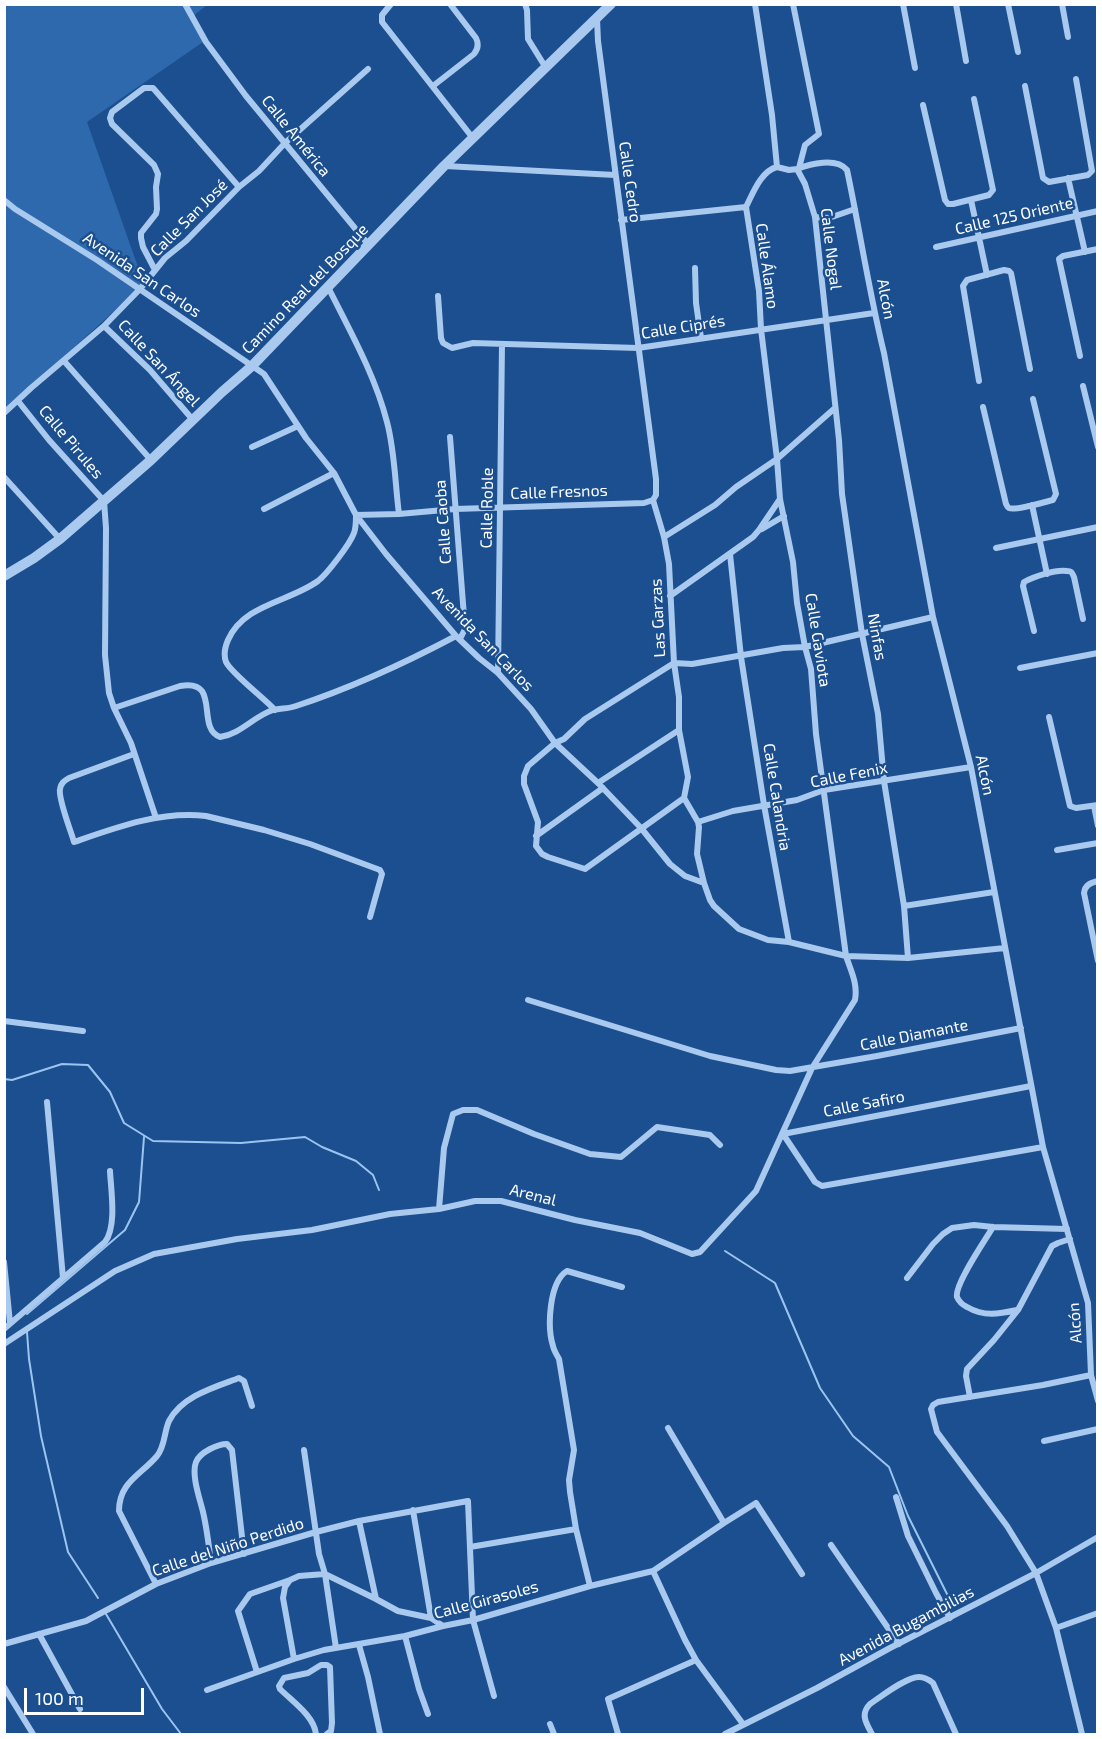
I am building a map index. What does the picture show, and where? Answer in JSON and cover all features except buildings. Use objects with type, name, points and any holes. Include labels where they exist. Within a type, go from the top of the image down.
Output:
[{"type":"street","name":"Calle América","points":[[185,4],[206,42],[246,96],[368,244]]},
{"type":"street","points":[[391,4],[382,15],[382,22],[472,137]]},
{"type":"street","points":[[433,86],[474,54],[478,47],[476,38],[450,4]]},
{"type":"street","points":[[525,4],[528,39],[546,68]]},
{"type":"street","name":"Camino Real del Bosque","points":[[5,574],[34,558],[60,539],[151,460],[252,366],[472,137],[610,4]]},
{"type":"street","points":[[755,4],[772,115],[777,167]]},
{"type":"street","points":[[621,220],[746,207],[761,179],[771,168],[798,169],[805,145],[819,134],[793,4]]},
{"type":"street","points":[[903,4],[915,68]]},
{"type":"street","points":[[956,4],[966,61]]},
{"type":"street","points":[[1008,4],[1018,52]]},
{"type":"street","points":[[1062,4],[1068,37]]},
{"type":"street","name":"Calle Cedro","points":[[597,18],[598,41],[638,348]]},
{"type":"street","name":"Calle San José","points":[[4,413],[104,326],[140,289],[165,258],[186,242],[239,187],[260,171],[285,143],[368,69]]},
{"type":"street","points":[[1025,86],[1043,178],[1049,182],[1089,174],[1092,168],[1076,79]]},
{"type":"street","points":[[155,270],[143,247],[141,233],[156,214],[158,174],[154,165],[112,124],[110,118],[112,112],[144,88],[149,87],[156,91],[239,187]]},
{"type":"street","points":[[923,105],[945,200],[950,204],[989,195],[993,190],[974,99]]},
{"type":"street","name":"Alcón","points":[[798,169],[807,165],[833,163],[841,164],[847,170],[933,617],[971,767],[1043,1147],[1089,1303],[1091,1374],[1098,1401]]},
{"type":"street","points":[[444,166],[615,175]]},
{"type":"street","name":"Calle Nogal","points":[[798,169],[815,217],[826,320]]},
{"type":"street","points":[[1068,178],[1085,252]]},
{"type":"street","name":"Avenida San Carlos","points":[[4,200],[260,370],[268,378],[310,443],[334,473],[356,515],[386,554],[458,638],[498,673],[531,709],[555,743],[598,783],[676,870],[704,884]]},
{"type":"street","points":[[971,200],[987,275]]},
{"type":"street","name":"Calle Álamo","points":[[746,207],[759,291],[761,329]]},
{"type":"street","points":[[815,217],[829,218],[855,209]]},
{"type":"street","name":"Calle 125 Oriente","points":[[936,247],[1098,212]]},
{"type":"street","points":[[1080,356],[1059,259],[1063,256],[1098,249]]},
{"type":"street","points":[[695,268],[696,303],[701,338]]},
{"type":"street","points":[[979,381],[963,286],[967,280],[1004,270],[1011,273],[1029,369]]},
{"type":"street","points":[[328,287],[351,332],[381,401],[390,438],[399,514]]},
{"type":"street","name":"Calle Ciprés","points":[[438,297],[442,343],[452,348],[473,343],[638,348],[663,346],[701,338],[874,313]]},
{"type":"street","name":"Ninfas","points":[[826,320],[839,440],[842,494],[862,634],[878,714],[884,781],[904,906],[908,957]]},
{"type":"street","name":"Calle San Ángel","points":[[104,326],[150,370],[193,420]]},
{"type":"street","name":"Calle Gaviota","points":[[761,329],[780,499],[793,562],[805,647],[811,669],[816,734],[846,956]]},
{"type":"street","name":"Calle Roble","points":[[498,673],[502,344]]},
{"type":"street","name":"Las Garzas","points":[[638,348],[656,479],[656,495],[653,500],[669,564],[679,697],[679,730],[688,777],[684,798]]},
{"type":"street","points":[[64,361],[151,460]]},
{"type":"street","points":[[1083,386],[1098,447]]},
{"type":"street","points":[[983,407],[1006,504],[1012,508],[1032,505],[1053,500],[1056,494],[1034,399]]},
{"type":"street","name":"Calle Pirules","points":[[18,401],[49,440],[104,501]]},
{"type":"street","points":[[664,537],[715,505],[736,487],[777,459],[835,408]]},
{"type":"street","points":[[252,447],[298,426]]},
{"type":"street","name":"Calle Caoba","points":[[450,437],[465,629],[458,638]]},
{"type":"street","points":[[264,509],[334,473]]},
{"type":"street","points":[[4,477],[60,539]]},
{"type":"street","points":[[759,530],[780,499]]},
{"type":"street","name":"Calle Fresnos","points":[[356,515],[501,507],[644,503],[653,500]]},
{"type":"street","points":[[104,501],[106,528],[105,655],[109,693],[134,754],[156,818]]},
{"type":"street","points":[[1032,505],[1047,574]]},
{"type":"street","points":[[275,710],[226,663],[225,646],[230,634],[249,614],[282,600],[320,579],[350,541],[355,531],[356,515]]},
{"type":"street","points":[[670,596],[744,544],[759,530],[783,516]]},
{"type":"street","points":[[996,548],[1098,527]]},
{"type":"street","name":"Calle Calandria","points":[[730,554],[741,657],[764,806],[789,942]]},
{"type":"street","points":[[1034,631],[1023,586],[1024,582],[1047,574],[1071,572],[1083,619]]},
{"type":"street","points":[[933,617],[805,647],[783,648],[692,664],[675,663],[585,718],[564,739],[555,743],[528,766],[524,776],[527,795],[538,822],[536,846],[542,854],[585,869],[684,798],[698,822],[697,854],[710,900],[740,929],[768,940],[789,942],[846,956],[908,957],[1005,948]]},
{"type":"street","points":[[114,708],[180,686],[196,687],[203,693],[210,729],[220,737],[235,733],[259,717],[275,710],[295,706],[348,687],[458,638]]},
{"type":"street","points":[[1020,668],[1098,653]]},
{"type":"street","points":[[1049,717],[1070,806],[1076,808],[1096,806],[1098,826]]},
{"type":"street","points":[[598,783],[679,730]]},
{"type":"street","points":[[134,754],[69,778],[60,786],[60,795],[74,842],[124,825],[156,818],[197,815],[264,830],[310,843],[380,870],[382,874],[370,917]]},
{"type":"street","name":"Calle Fenix","points":[[698,822],[732,811],[797,800],[824,790],[971,767]]},
{"type":"street","points":[[536,837],[603,789]]},
{"type":"street","points":[[1057,850],[1098,843]]},
{"type":"street","points":[[1098,881],[1085,888],[1084,893],[1098,961]]},
{"type":"street","points":[[904,906],[994,892]]},
{"type":"street","name":"Arenal","points":[[4,1344],[115,1271],[154,1254],[237,1239],[312,1230],[390,1214],[439,1209],[476,1201],[501,1201],[575,1220],[640,1233],[692,1254],[700,1252],[756,1191],[812,1068],[855,1000],[855,983],[846,956]]},
{"type":"street","name":"Calle Diamante","points":[[528,1000],[710,1056],[790,1071],[1021,1028]]},
{"type":"street","points":[[4,1020],[83,1031]]},
{"type":"street","name":"Calle Safiro","points":[[783,1134],[1031,1086]]},
{"type":"street","points":[[47,1102],[63,1278]]},
{"type":"street","points":[[439,1209],[444,1148],[453,1114],[463,1110],[477,1110],[590,1154],[621,1157],[657,1127],[710,1135],[720,1145]]},
{"type":"street","points":[[783,1134],[815,1182],[822,1186],[1043,1147]]},
{"type":"street","points":[[7,1326],[109,1237],[111,1230],[110,1171]]},
{"type":"street","points":[[907,1278],[933,1244],[952,1228],[974,1225],[1067,1229]]},
{"type":"street","points":[[993,1227],[959,1284],[957,1298],[966,1306],[985,1314],[1000,1314],[1018,1310]]},
{"type":"street","points":[[970,1396],[967,1369],[1018,1310],[1052,1246],[1070,1239]]},
{"type":"street","points":[[4,1262],[7,1326]]},
{"type":"street","points":[[590,1586],[576,1529],[569,1480],[574,1450],[559,1359],[553,1347],[550,1329],[552,1300],[560,1275],[567,1271],[622,1287]]},
{"type":"street","points":[[1082,1734],[1056,1628],[1036,1573],[1007,1526],[937,1432],[931,1409],[938,1402],[1043,1385],[1091,1374]]},
{"type":"street","points":[[156,1584],[119,1511],[119,1499],[123,1491],[130,1481],[161,1451],[170,1420],[183,1405],[198,1394],[239,1378],[244,1381],[252,1406]]},
{"type":"street","points":[[668,1428],[724,1523]]},
{"type":"street","points":[[1044,1441],[1098,1429]]},
{"type":"street","points":[[212,1563],[195,1470],[199,1458],[221,1444],[227,1444],[232,1450],[244,1554]]},
{"type":"street","points":[[304,1450],[336,1648]]},
{"type":"street","points":[[896,1497],[908,1536],[950,1618]]},
{"type":"street","name":"Calle del Niño Perdido","points":[[4,1644],[86,1621],[156,1584],[212,1563],[359,1521],[468,1501],[470,1547]]},
{"type":"street","name":"Calle Girasoles","points":[[207,1690],[294,1659],[336,1648],[405,1636],[473,1620],[590,1586],[653,1571],[756,1503],[802,1574]]},
{"type":"street","points":[[413,1510],[431,1618]]},
{"type":"street","points":[[359,1521],[376,1599]]},
{"type":"street","points":[[494,1696],[473,1620],[470,1547],[576,1529]]},
{"type":"street","name":"Avenida Bugambilias","points":[[725,1734],[1036,1573],[1098,1537]]},
{"type":"street","points":[[831,1545],[899,1644]]},
{"type":"street","points":[[653,1571],[684,1640],[743,1724]]},
{"type":"street","points":[[257,1672],[238,1611],[250,1594],[299,1576],[325,1574],[398,1611],[431,1618],[443,1626]]},
{"type":"street","points":[[290,1580],[285,1587],[283,1598],[294,1659]]},
{"type":"street","points":[[1056,1628],[1098,1613]]},
{"type":"street","points":[[39,1634],[80,1709]]},
{"type":"street","points":[[405,1636],[428,1714]]},
{"type":"street","points":[[359,1645],[380,1734]]},
{"type":"street","points":[[618,1734],[609,1699],[696,1660]]},
{"type":"street","points":[[316,1734],[311,1720],[279,1686],[284,1678],[308,1673],[321,1665],[327,1665],[330,1666],[332,1724],[331,1731],[327,1734]]},
{"type":"street","points":[[872,1734],[864,1717],[865,1709],[909,1679],[917,1677],[925,1678],[933,1683],[956,1734]]},
{"type":"street","points":[[4,1687],[33,1734]]},
{"type":"street","points":[[550,1724],[554,1734]]},
{"type":"shaded area","points":[[5,5],[207,5],[193,16],[206,40],[87,122],[144,284],[5,410]]},
{"type":"waterway","points":[[4,1079],[12,1080],[62,1064],[88,1065],[110,1092],[124,1123],[153,1141],[241,1143],[305,1137],[322,1147],[356,1161],[373,1175],[379,1190]]},
{"type":"waterway","points":[[27,1314],[125,1230],[139,1202],[144,1137]]},
{"type":"waterway","points":[[725,1251],[775,1283],[820,1388],[853,1436],[889,1467],[908,1516],[950,1600]]},
{"type":"waterway","points":[[27,1332],[41,1436],[68,1552],[98,1598]]},
{"type":"waterway","points":[[106,1614],[162,1709],[181,1734]]}]
